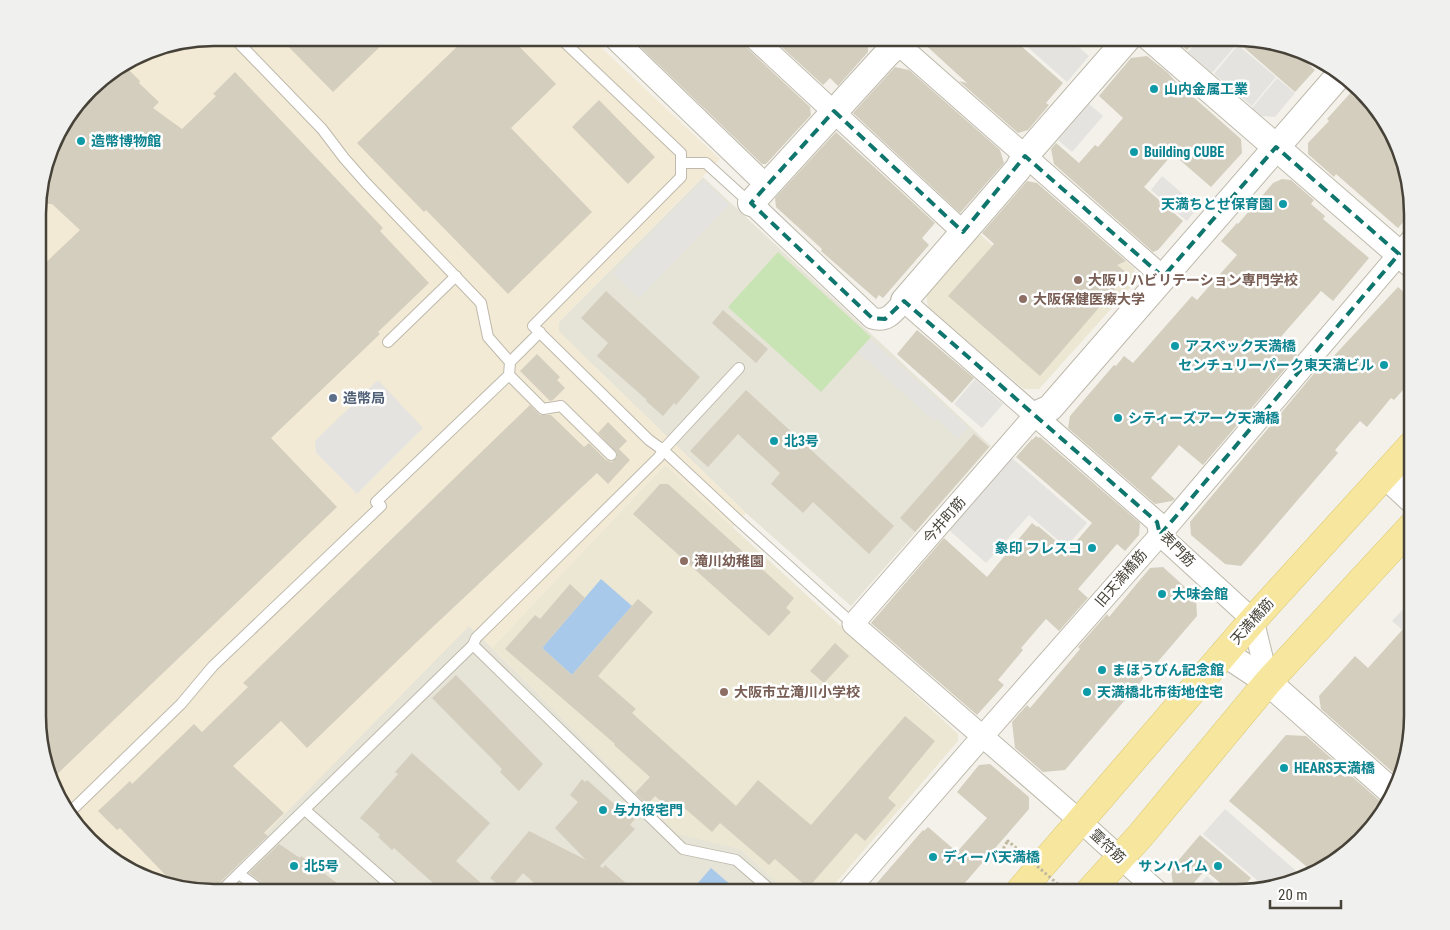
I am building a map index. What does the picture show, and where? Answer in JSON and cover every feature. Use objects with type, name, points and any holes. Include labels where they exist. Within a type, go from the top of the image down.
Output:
[{"type":"main road","name":"天満橋筋","points":[[1026,883],[1253,620],[1403,455]]},
{"type":"main road","points":[[1097,883],[1268,682],[1403,536]]},
{"type":"street","points":[[763,46],[963,232]]},
{"type":"street","points":[[759,194],[895,46]]},
{"type":"street","points":[[907,46],[1025,156],[1163,277]]},
{"type":"street","points":[[622,47],[872,318],[879,320],[885,319],[904,301],[1018,169],[1025,156],[1121,46]]},
{"type":"street","points":[[1159,46],[1276,148],[1403,248]]},
{"type":"street","points":[[1035,415],[1050,408],[1336,79]]},
{"type":"street","name":"旧天満橋筋","points":[[855,883],[1403,258]]},
{"type":"street","name":"表門筋","points":[[904,301],[1157,522],[1160,534],[1253,620]]},
{"type":"street","name":"今井町筋","points":[[854,624],[1035,415]]},
{"type":"street","points":[[1385,476],[1403,492]]},
{"type":"street","points":[[1253,620],[1268,682]]},
{"type":"street","name":"霊符筋","points":[[854,624],[982,737],[1080,820],[1148,883]]},
{"type":"street","points":[[1224,653],[1268,682],[1387,788]]},
{"type":"lane","points":[[243,47],[322,129],[366,183],[481,303],[488,337],[510,362]]},
{"type":"lane","points":[[569,47],[681,153],[681,177],[533,326],[649,440],[663,450],[738,521],[854,624]]},
{"type":"lane","points":[[681,164],[706,163],[759,194]]},
{"type":"lane","points":[[388,342],[456,276]]},
{"type":"lane","points":[[74,808],[181,704],[214,666],[381,506],[376,502],[509,375],[510,362],[540,332]]},
{"type":"lane","points":[[228,884],[473,645],[476,638],[659,457],[663,450],[739,368]]},
{"type":"lane","points":[[509,375],[543,409],[561,406],[611,455]]},
{"type":"lane","points":[[473,645],[683,849],[736,860],[763,883]]},
{"type":"lane","points":[[305,810],[389,884]]},
{"type":"lane","points":[[239,874],[253,884]]},
{"type":"path","points":[[1014,856],[1012,859],[1004,851],[1004,845],[1008,841],[1057,883]]},
{"type":"highlighted area","points":[[834,111],[963,232],[1025,156],[1163,277],[1276,147],[1399,254],[1160,535],[1157,522],[904,301],[885,319],[872,318],[751,203]]},
{"type":"shaded area","points":[[1027,46],[1078,46],[1089,56],[1067,82]]},
{"type":"shaded area","points":[[1193,46],[1235,46],[1212,73],[1188,52]]},
{"type":"shaded area","points":[[1237,46],[1276,77],[1252,106],[1214,74]]},
{"type":"shaded area","name":"造幣局","points":[[203,47],[600,47],[720,159],[559,322],[559,332],[746,513],[733,527],[665,465],[492,648],[469,626],[216,884],[181,881],[160,875],[121,856],[88,827],[74,809],[55,770],[49,749],[46,716],[46,214],[52,170],[69,130],[88,103],[121,74],[160,55],[181,49]]},
{"type":"shaded area","points":[[1277,78],[1295,93],[1275,117],[1262,116],[1252,108]]},
{"type":"shaded area","points":[[1089,104],[1103,116],[1072,152],[1058,140]]},
{"type":"shaded area","points":[[1162,176],[1198,207],[1187,221],[1151,190]]},
{"type":"shaded area","points":[[703,177],[991,446],[851,606],[746,513],[559,332],[559,322]]},
{"type":"shaded area","points":[[703,180],[729,205],[639,298],[613,273]]},
{"type":"shaded area","name":"大阪保健医療大学","points":[[1083,223],[1134,268],[1136,281],[1039,389],[1024,389],[928,307],[926,292],[977,232],[1033,280]]},
{"type":"shaded area","points":[[870,339],[968,427],[958,439],[936,418],[934,421],[858,352]]},
{"type":"shaded area","points":[[975,379],[1003,404],[982,428],[954,404]]},
{"type":"shaded area","points":[[378,380],[423,428],[357,494],[316,453],[315,441]]},
{"type":"shaded area","points":[[1012,458],[1087,523],[1066,547],[1029,515],[986,563],[949,530]]},
{"type":"shaded area","name":"大阪市立滝川小学校","points":[[665,465],[958,734],[958,741],[835,883],[778,883],[740,849],[677,834],[492,648]]},
{"type":"shaded area","points":[[1403,609],[1403,630],[1392,621]]},
{"type":"shaded area","points":[[469,625],[677,833],[740,849],[778,883],[216,884]]},
{"type":"shaded area","points":[[1225,809],[1297,872],[1269,881],[1259,882],[1203,834]]},
{"type":"shaded area","points":[[1207,876],[1215,883],[1201,883]]},
{"type":"green space","points":[[778,252],[871,337],[821,392],[728,307]]},
{"type":"water","points":[[601,579],[632,606],[572,675],[542,648]]},
{"type":"water","points":[[711,868],[729,884],[697,884]]},
{"type":"building","points":[[746,46],[810,107],[811,115],[766,164],[762,164],[640,47]]},
{"type":"building","points":[[781,46],[868,46],[868,52],[838,86],[830,78],[823,85]]},
{"type":"building","points":[[927,46],[1021,46],[1063,83],[1046,103],[1049,105],[1028,130],[1018,133],[959,81],[967,83]]},
{"type":"building","points":[[1182,46],[1191,46],[1187,50]]},
{"type":"building","points":[[289,47],[380,47],[333,92]]},
{"type":"building","points":[[457,47],[520,47],[556,84],[511,128],[592,212],[508,294],[357,143]]},
{"type":"building","points":[[1243,47],[1269,49],[1306,62],[1315,70],[1295,92]]},
{"type":"building","points":[[1147,56],[1241,139],[1242,153],[1211,187],[1173,154],[1171,156],[1144,187],[1183,221],[1158,250],[1153,252],[1054,164],[1051,149],[1056,143],[1079,163],[1095,145],[1098,147],[1123,118],[1099,96],[1131,58]]},
{"type":"building","points":[[895,67],[909,70],[1000,150],[1004,163],[960,213],[853,113]]},
{"type":"building","points":[[129,70],[140,81],[139,83],[159,102],[153,108],[182,129],[216,96],[213,94],[235,72],[383,228],[380,231],[429,283],[378,332],[380,334],[271,438],[337,507],[57,774],[49,749],[46,716],[46,262],[80,230],[52,204],[47,204],[52,170],[69,130],[88,103],[121,74]]},
{"type":"building","points":[[1351,92],[1362,103],[1381,130],[1398,170],[1402,192],[1403,222],[1398,228],[1336,174],[1334,177],[1308,154],[1308,143],[1329,121],[1327,119]]},
{"type":"building","points":[[599,100],[655,157],[628,184],[572,127]]},
{"type":"building","points":[[836,132],[935,223],[922,238],[929,245],[883,298],[879,295],[876,299],[821,251],[822,249],[776,207],[775,198]]},
{"type":"building","points":[[1282,179],[1291,180],[1314,200],[1311,204],[1325,216],[1323,219],[1369,258],[1333,301],[1321,291],[1279,339],[1297,355],[1203,465],[1179,445],[1151,478],[1175,499],[1155,504],[1068,428],[1070,416],[1114,365],[1116,366],[1124,356],[1133,363],[1192,296],[1197,300],[1237,255],[1221,241],[1273,183]]},
{"type":"building","name":"大阪保健医療大学","points":[[1027,181],[1037,183],[1126,261],[1117,265],[1128,274],[1040,376],[948,296],[994,244],[982,233]]},
{"type":"building","points":[[1398,287],[1403,291],[1403,390],[1394,400],[1391,398],[1367,427],[1360,421],[1335,450],[1338,453],[1241,566],[1225,564],[1191,535],[1190,522],[1316,371],[1318,373]]},
{"type":"building","points":[[606,291],[700,377],[676,405],[674,403],[663,416],[597,356],[608,343],[581,318]]},
{"type":"building","points":[[723,310],[768,349],[756,363],[712,323]]},
{"type":"building","points":[[917,330],[974,378],[952,403],[897,354]]},
{"type":"building","points":[[537,354],[560,377],[557,380],[565,388],[550,401],[520,371]]},
{"type":"building","name":"北3号","points":[[746,390],[894,526],[869,554],[813,502],[803,513],[771,484],[780,473],[738,434],[708,467],[690,451]]},
{"type":"building","points":[[530,405],[540,415],[551,415],[584,447],[589,443],[606,460],[612,462],[617,457],[617,453],[598,433],[608,422],[627,441],[619,449],[630,460],[608,484],[597,473],[307,748],[281,721],[233,766],[284,813],[264,833],[268,836],[218,884],[181,881],[167,877],[120,828],[117,830],[98,811],[130,781],[132,784],[194,724],[202,732],[248,687],[243,683]]},
{"type":"building","points":[[974,434],[989,447],[915,532],[900,518]]},
{"type":"building","points":[[1036,436],[1040,437],[1140,523],[1139,535],[1125,551],[1117,544],[1078,589],[1088,598],[1059,631],[1046,619],[1021,648],[1023,650],[998,680],[1004,685],[977,715],[871,623],[944,538],[987,577],[1032,523],[1068,551],[1092,523],[1016,457]]},
{"type":"building","points":[[660,484],[668,484],[794,598],[786,608],[791,612],[769,636],[633,514]]},
{"type":"building","name":"天満橋北市街地住宅","points":[[1163,567],[1196,597],[1197,616],[1065,770],[1043,772],[1015,748],[1012,722],[1027,705],[1030,708],[1080,649],[1078,647],[1107,614],[1109,617],[1150,568]]},
{"type":"building","points":[[570,584],[585,598],[542,648],[572,675],[638,599],[653,612],[598,676],[636,709],[632,713],[736,806],[758,780],[811,825],[905,716],[935,741],[888,798],[896,805],[865,841],[856,833],[812,883],[803,883],[775,859],[769,865],[720,823],[712,832],[681,805],[674,813],[655,796],[647,805],[635,793],[650,777],[615,744],[505,649],[535,615],[540,619]]},
{"type":"building","points":[[1403,629],[1403,727],[1401,749],[1394,773],[1321,709],[1319,696],[1355,656],[1368,668]]},
{"type":"building","points":[[835,643],[849,656],[824,683],[810,671]]},
{"type":"building","points":[[456,675],[543,764],[519,791],[500,772],[502,769],[432,698]]},
{"type":"building","points":[[1286,735],[1306,736],[1380,801],[1355,835],[1338,849],[1307,867],[1229,801]]},
{"type":"building","points":[[412,753],[490,823],[456,861],[482,884],[434,884],[394,848],[392,850],[378,837],[380,835],[360,818],[398,774],[395,772]]},
{"type":"building","points":[[990,764],[1029,797],[1029,809],[965,883],[877,883],[923,830],[928,827],[957,852],[987,818],[957,792],[979,765]]},
{"type":"building","points":[[582,779],[585,782],[587,780],[620,809],[626,803],[638,815],[630,825],[635,829],[600,866],[603,868],[605,865],[626,884],[535,884],[523,873],[514,884],[497,884],[490,878],[529,831],[586,860],[555,828],[578,802],[570,795]]},
{"type":"building","name":"サンハイム","points":[[1200,835],[1251,878],[1247,883],[1220,883],[1205,870],[1194,883],[1173,883],[1171,869]]},
{"type":"building","name":"北5号","points":[[279,844],[300,858],[301,856],[338,884],[264,884],[249,873]]},
{"type":"place","name":"山内金属工業","points":[[1154,89]]},
{"type":"place","name":"造幣博物館","points":[[81,141]]},
{"type":"place","name":"Building CUBE","points":[[1134,152]]},
{"type":"place","name":"天満ちとせ保育園","points":[[1283,204]]},
{"type":"place","name":"大阪リハビリテーション専門学校","points":[[1078,280]]},
{"type":"place","name":"大阪保健医療大学","points":[[1023,299]]},
{"type":"place","name":"アスペック天満橋","points":[[1175,346]]},
{"type":"place","name":"センチュリーパーク東天満ビル","points":[[1384,365]]},
{"type":"place","name":"造幣局","points":[[333,398]]},
{"type":"place","name":"シティーズアーク天満橋","points":[[1118,418]]},
{"type":"place","name":"北3号","points":[[774,441]]},
{"type":"place","name":"象印 フレスコ","points":[[1092,548]]},
{"type":"place","name":"滝川幼稚園","points":[[684,561]]},
{"type":"place","name":"大味会館","points":[[1162,594]]},
{"type":"place","name":"まほうびん記念館","points":[[1102,670]]},
{"type":"place","name":"大阪市立滝川小学校","points":[[724,692]]},
{"type":"place","name":"天満橋北市街地住宅","points":[[1087,692]]},
{"type":"place","name":"HEARS天満橋","points":[[1284,768]]},
{"type":"place","name":"与力役宅門","points":[[603,810]]},
{"type":"place","name":"ディーバ天満橋","points":[[933,857]]},
{"type":"place","name":"北5号","points":[[294,866]]},
{"type":"place","name":"サンハイム","points":[[1218,866]]}]
